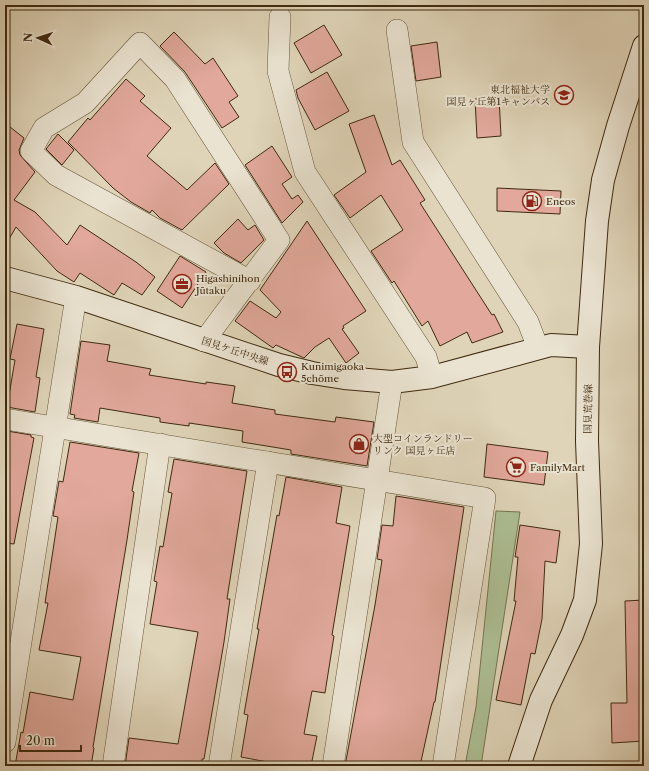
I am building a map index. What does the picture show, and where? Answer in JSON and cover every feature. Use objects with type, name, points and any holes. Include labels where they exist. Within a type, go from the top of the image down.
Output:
[{"type":"street","points":[[280,17],[278,71],[305,172],[426,357],[432,377]]},
{"type":"street","points":[[397,30],[413,142],[528,322],[538,348]]},
{"type":"street","points":[[204,341],[250,281],[279,240],[176,80],[140,43],[86,103],[44,128],[31,151],[56,175],[250,281]]},
{"type":"street","name":"国見荒巻線","points":[[519,766],[542,700],[572,635],[585,600],[591,544],[588,441],[588,347],[592,270],[597,221],[603,180],[618,126],[644,46]]},
{"type":"street","name":"国見ケ丘中央線","points":[[5,278],[76,297],[204,341],[312,373],[344,378],[392,382],[432,377],[551,345],[588,347]]},
{"type":"street","points":[[5,742],[54,427],[76,297]]},
{"type":"street","points":[[333,766],[392,382]]},
{"type":"street","points":[[5,419],[485,498],[443,766]]},
{"type":"street","points":[[113,766],[160,444]]},
{"type":"street","points":[[219,766],[268,462]]},
{"type":"green space","points":[[496,511],[520,512],[481,766],[465,766],[476,707]]},
{"type":"building","points":[[324,25],[342,55],[311,73],[294,43]]},
{"type":"building","points":[[174,32],[205,64],[213,58],[238,96],[229,102],[239,117],[222,128],[185,72],[160,46]]},
{"type":"building","points":[[437,42],[441,77],[416,81],[411,46]]},
{"type":"building","points":[[327,72],[349,111],[315,130],[298,98],[296,90]]},
{"type":"building","points":[[126,79],[145,96],[140,101],[171,128],[147,156],[187,190],[215,163],[229,184],[182,230],[160,218],[152,210],[150,213],[131,202],[113,188],[68,142],[88,118],[90,120]]},
{"type":"building","points":[[499,97],[501,136],[477,138],[475,99]]},
{"type":"building","points":[[374,115],[392,165],[400,160],[425,200],[420,203],[492,315],[494,314],[503,332],[472,343],[467,332],[440,346],[428,321],[422,326],[394,281],[392,283],[371,251],[403,230],[381,195],[350,218],[334,195],[366,172],[349,124]]},
{"type":"building","points":[[5,123],[24,138],[19,150],[20,155],[35,172],[14,200],[35,212],[67,245],[80,225],[136,262],[155,277],[142,295],[122,283],[114,295],[80,273],[74,282],[57,271],[16,227],[5,246]]},
{"type":"building","points":[[58,134],[74,150],[62,165],[46,149]]},
{"type":"building","points":[[272,146],[292,177],[282,184],[292,199],[298,195],[303,202],[282,223],[245,165]]},
{"type":"building","points":[[497,188],[561,191],[560,214],[497,211]]},
{"type":"building","points":[[238,219],[248,230],[255,225],[264,240],[241,263],[224,253],[214,243]]},
{"type":"building","points":[[307,221],[366,311],[343,326],[344,328],[342,329],[359,353],[346,363],[329,338],[315,347],[304,358],[276,345],[273,348],[235,321],[250,301],[276,318],[281,312],[260,290]]},
{"type":"building","points":[[180,256],[206,272],[182,308],[157,291]]},
{"type":"building","points":[[17,324],[44,329],[36,377],[40,378],[35,412],[7,407],[15,360],[10,359]]},
{"type":"building","points":[[81,341],[110,345],[107,361],[151,369],[149,375],[206,384],[206,382],[235,386],[232,403],[275,410],[275,414],[335,422],[336,417],[374,422],[367,466],[291,454],[291,450],[242,442],[243,431],[189,423],[189,426],[160,422],[160,418],[100,408],[98,422],[74,418],[75,415],[70,414]]},
{"type":"building","points":[[7,431],[31,435],[31,437],[34,438],[14,544],[5,543],[5,441]]},
{"type":"building","points":[[70,442],[139,453],[132,491],[134,492],[127,540],[91,766],[15,766],[21,732],[23,733],[30,692],[73,700],[81,657],[39,650],[48,603],[45,603],[58,517],[53,516],[59,481],[63,482]]},
{"type":"building","points":[[487,444],[548,452],[544,485],[484,477]]},
{"type":"building","points":[[174,459],[247,471],[227,599],[230,599],[224,642],[204,759],[202,759],[201,766],[125,766],[129,738],[178,744],[198,632],[150,624],[157,582],[154,581],[160,546],[163,547],[172,493],[168,492]]},
{"type":"building","points":[[286,477],[342,487],[336,523],[350,526],[332,635],[334,636],[325,693],[312,691],[304,734],[317,736],[311,766],[289,766],[241,757],[248,715],[244,714],[259,629],[257,629],[277,515],[279,516]]},
{"type":"building","points":[[396,496],[464,507],[435,702],[420,766],[345,766],[382,560],[377,559],[382,525],[393,526]]},
{"type":"building","points":[[520,525],[560,531],[556,563],[545,561],[542,619],[535,654],[531,653],[521,705],[496,700],[516,601],[514,601],[518,557],[515,557]]},
{"type":"building","points":[[644,600],[644,741],[612,743],[611,703],[627,703],[625,601]]},
{"type":"place","name":"東北福祉大学 国見ヶ丘第1キャンパス","points":[[564,95]]},
{"type":"place","name":"Eneos","points":[[532,201]]},
{"type":"place","name":"Higashinihon Jūtaku","points":[[182,284]]},
{"type":"place","name":"Kunimigaoka 5chōme","points":[[287,372]]},
{"type":"place","name":"大型コインランドリー リンク 国見ヶ丘店","points":[[359,444]]},
{"type":"place","name":"FamilyMart","points":[[516,467]]}]
